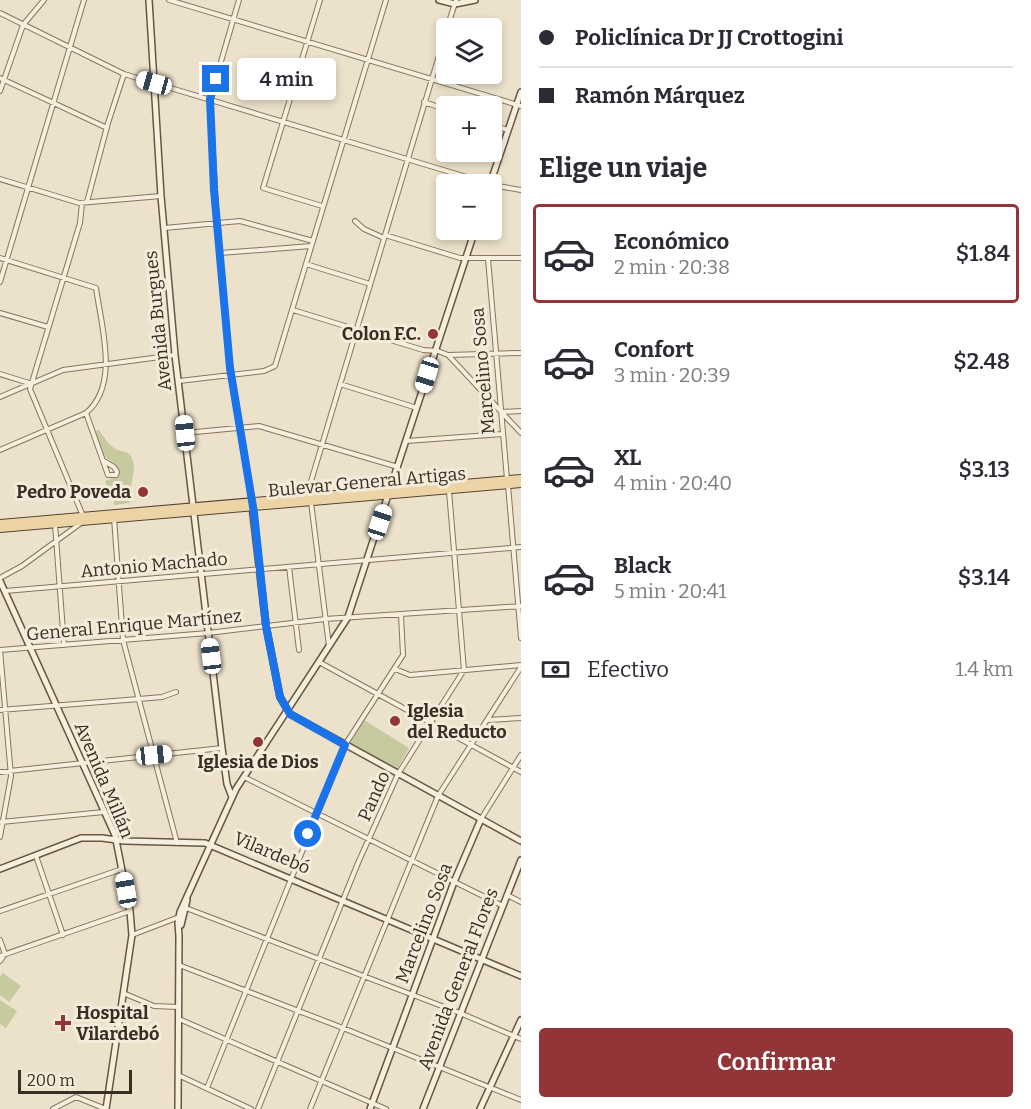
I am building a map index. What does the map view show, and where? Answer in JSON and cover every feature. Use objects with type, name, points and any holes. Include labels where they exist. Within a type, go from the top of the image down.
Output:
[{"type":"main road","name":"Bulevar General Artigas","points":[[390,492],[449,490],[521,478]]},
{"type":"main road","name":"Bulevar General Artigas","points":[[0,523],[507,482],[521,484]]},
{"type":"main road","name":"Bulevar General Artigas","points":[[0,529],[55,524],[83,518],[114,518],[194,509]]},
{"type":"street","points":[[0,91],[2,79],[23,25],[44,0]]},
{"type":"street","points":[[0,282],[84,0]]},
{"type":"street","name":"Avenida Burgues","points":[[149,0],[161,196],[175,354],[226,781],[232,797]]},
{"type":"street","points":[[169,0],[519,105]]},
{"type":"street","points":[[239,0],[210,99],[217,223],[231,375],[252,504],[266,626],[280,697],[290,714],[521,842]]},
{"type":"street","points":[[320,0],[263,188],[322,206]]},
{"type":"street","points":[[179,381],[272,368],[275,364],[386,0]]},
{"type":"street","points":[[439,0],[455,2],[475,0]]},
{"type":"street","points":[[450,18],[455,2]]},
{"type":"street","points":[[0,13],[124,74],[457,174]]},
{"type":"street","points":[[329,647],[309,488],[436,66]]},
{"type":"street","points":[[0,580],[56,541],[83,518],[30,384],[124,74]]},
{"type":"street","points":[[2,79],[107,128]]},
{"type":"street","points":[[494,174],[508,130],[519,105],[521,92]]},
{"type":"street","points":[[424,102],[436,106]]},
{"type":"street","points":[[502,128],[508,130]]},
{"type":"street","points":[[0,179],[84,202],[161,196]]},
{"type":"street","points":[[502,186],[521,190]]},
{"type":"street","points":[[164,228],[240,221],[312,244]]},
{"type":"street","points":[[355,221],[364,229],[385,237],[465,259],[521,258]]},
{"type":"street","points":[[178,1109],[178,932],[184,903],[236,789],[348,617],[472,240]]},
{"type":"street","points":[[220,253],[312,244]]},
{"type":"street","points":[[0,258],[96,288],[107,375],[95,404],[86,413],[0,450]]},
{"type":"street","name":"Marcelino Sosa","points":[[488,259],[521,638]]},
{"type":"street","points":[[306,264],[370,284]]},
{"type":"street","points":[[293,310],[447,356],[521,433]]},
{"type":"street","points":[[0,313],[48,327]]},
{"type":"street","points":[[447,356],[521,353]]},
{"type":"street","points":[[0,397],[63,370],[175,354]]},
{"type":"street","points":[[0,374],[30,384]]},
{"type":"street","points":[[340,384],[417,408]]},
{"type":"street","points":[[501,412],[521,411]]},
{"type":"street","points":[[86,413],[104,461]]},
{"type":"street","points":[[185,433],[262,426],[398,467]]},
{"type":"street","points":[[406,441],[503,434]]},
{"type":"street","points":[[449,490],[464,670]]},
{"type":"street","points":[[114,518],[123,640],[177,843]]},
{"type":"street","points":[[55,524],[64,645]]},
{"type":"street","name":"Antonio Machado","points":[[5,591],[521,547]]},
{"type":"street","points":[[289,567],[299,650]]},
{"type":"street","name":"Avenida Millán","points":[[0,580],[116,840],[122,869],[132,935],[106,1109]]},
{"type":"street","name":"General Enrique Martínez","points":[[0,650],[208,633],[348,617],[520,606]]},
{"type":"street","points":[[207,1088],[345,745],[404,650],[401,615]]},
{"type":"street","points":[[0,650],[2,710],[11,771],[0,837]]},
{"type":"street","points":[[319,662],[521,772]]},
{"type":"street","points":[[394,669],[410,675],[521,666]]},
{"type":"street","points":[[310,1109],[438,796],[521,666]]},
{"type":"street","name":"Pando","points":[[258,1109],[343,900],[398,774],[464,670]]},
{"type":"street","points":[[2,710],[162,697],[176,692]]},
{"type":"street","points":[[487,720],[521,718]]},
{"type":"street","points":[[0,772],[222,748]]},
{"type":"street","name":"Marcelino Sosa","points":[[371,1106],[454,882],[481,819],[521,755]]},
{"type":"street","points":[[244,777],[503,906]]},
{"type":"street","points":[[226,781],[236,789]]},
{"type":"street","points":[[1,822],[104,812]]},
{"type":"street","name":"Vilardebó","points":[[0,869],[81,838],[212,844],[521,976]]},
{"type":"street","points":[[36,856],[63,935]]},
{"type":"street","name":"Avenida General Flores","points":[[423,1109],[521,860]]},
{"type":"street","points":[[0,911],[122,869]]},
{"type":"street","points":[[507,895],[521,902]]},
{"type":"street","points":[[132,935],[180,918],[186,908],[187,900]]},
{"type":"street","points":[[186,908],[521,1038]]},
{"type":"street","points":[[2,955],[130,911]]},
{"type":"street","points":[[0,940],[2,955],[0,961]]},
{"type":"street","points":[[179,965],[440,1066],[521,1100]]},
{"type":"street","points":[[123,993],[154,1006],[179,1007]]},
{"type":"street","points":[[179,1019],[322,1081],[371,1106],[386,1109]]},
{"type":"street","points":[[480,1109],[521,1020]]},
{"type":"street","points":[[178,1075],[251,1109]]},
{"type":"street","points":[[53,1109],[73,1098],[106,1109]]},
{"type":"green space","points":[[99,430],[112,446],[131,456],[134,467],[130,503],[114,505],[112,492],[105,481],[116,477],[119,470],[103,455],[95,431]]},
{"type":"green space","points":[[364,720],[409,748],[397,769],[350,744]]},
{"type":"green space","points":[[3,973],[21,986],[9,1002],[0,995],[0,977]]},
{"type":"green space","points":[[0,1000],[17,1011],[6,1028],[0,1024]]},
{"type":"place","name":"Colon F.C.","points":[[433,334]]},
{"type":"place","name":"Pedro Poveda","points":[[143,492]]},
{"type":"place","name":"Iglesia del Reducto","points":[[395,721]]},
{"type":"place","name":"Iglesia de Dios","points":[[258,742]]},
{"type":"place","name":"Hospital Vilardebó","points":[[63,1023]]},
{"type":"route","points":[[216,79],[210,99],[214,190],[230,368],[254,513],[266,626],[280,697],[284,706],[290,714],[345,745],[308,834]]}]
